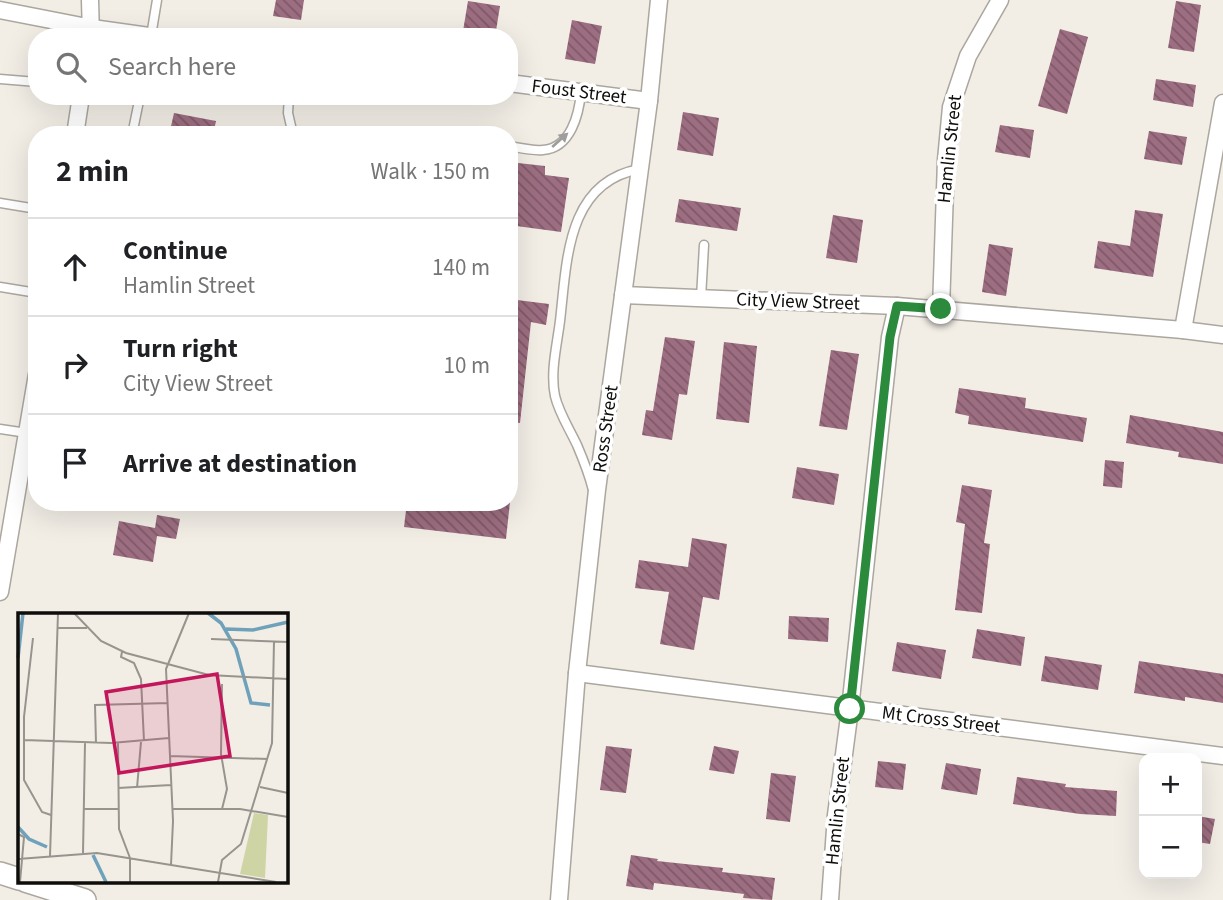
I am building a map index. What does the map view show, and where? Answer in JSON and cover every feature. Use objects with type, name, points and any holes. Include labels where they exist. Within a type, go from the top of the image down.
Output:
[{"type":"main road","points":[[0,873],[18,879]]},
{"type":"main road","points":[[31,883],[85,900]]},
{"type":"street","points":[[90,0],[91,28]]},
{"type":"street","name":"Ross Street","points":[[559,900],[576,673],[649,101],[659,0]]},
{"type":"street","name":"Hamlin Street","points":[[941,309],[946,160],[951,107],[968,56],[1000,0]]},
{"type":"street","points":[[0,10],[71,28]]},
{"type":"street","name":"Foust Street","points":[[518,84],[649,101]]},
{"type":"street","points":[[1182,330],[1223,103]]},
{"type":"street","points":[[76,126],[80,105]]},
{"type":"street","name":"City View Street","points":[[623,295],[897,306],[1223,335]]},
{"type":"street","name":"Hamlin Street","points":[[830,900],[836,815],[890,337],[897,306]]},
{"type":"street","points":[[0,592],[28,427]]},
{"type":"street","name":"Mt Cross Street","points":[[576,673],[1223,756]]},
{"type":"lane","points":[[151,28],[157,0]]},
{"type":"lane","points":[[0,79],[28,81]]},
{"type":"lane","points":[[518,147],[542,150],[557,145],[573,126],[579,111],[581,92]]},
{"type":"lane","points":[[134,126],[138,105]]},
{"type":"lane","points":[[288,105],[291,126]]},
{"type":"lane","points":[[596,500],[588,471],[554,393],[567,255],[576,222],[597,190],[614,177],[640,169]]},
{"type":"lane","points":[[0,203],[28,208]]},
{"type":"lane","points":[[701,298],[704,245]]},
{"type":"lane","points":[[0,287],[28,292]]},
{"type":"lane","points":[[0,429],[27,433]]},
{"type":"building","points":[[276,0],[304,0],[301,20],[273,16]]},
{"type":"building","points":[[468,1],[500,6],[496,28],[464,28]]},
{"type":"building","points":[[1176,1],[1201,5],[1194,52],[1168,48]]},
{"type":"building","points":[[572,20],[602,26],[595,64],[565,59]]},
{"type":"building","points":[[1060,29],[1088,37],[1067,114],[1038,106]]},
{"type":"building","points":[[1156,79],[1196,85],[1193,107],[1153,100]]},
{"type":"building","points":[[683,112],[719,118],[713,156],[677,150]]},
{"type":"building","points":[[174,113],[216,121],[215,126],[171,126]]},
{"type":"building","points":[[1000,125],[1034,130],[1030,158],[995,152]]},
{"type":"building","points":[[1149,131],[1187,137],[1182,165],[1144,159]]},
{"type":"building","points":[[518,163],[545,166],[545,175],[569,178],[561,232],[518,226]]},
{"type":"building","points":[[679,199],[741,208],[737,231],[675,222]]},
{"type":"building","points":[[1135,210],[1163,214],[1153,277],[1094,268],[1098,241],[1130,246]]},
{"type":"building","points":[[833,215],[863,220],[857,263],[826,258]]},
{"type":"building","points":[[989,244],[1013,248],[1006,296],[982,292]]},
{"type":"building","points":[[518,300],[549,304],[546,325],[531,322],[520,423]]},
{"type":"building","points":[[665,337],[695,341],[687,395],[679,394],[672,440],[642,435],[646,410],[653,411]]},
{"type":"building","points":[[724,342],[757,346],[749,423],[716,419]]},
{"type":"building","points":[[831,350],[859,354],[847,430],[819,426]]},
{"type":"building","points":[[959,388],[1026,398],[1025,408],[1087,418],[1083,442],[968,424],[969,416],[955,413]]},
{"type":"building","points":[[1130,415],[1223,432],[1223,464],[1178,457],[1179,452],[1126,443]]},
{"type":"building","points":[[1105,460],[1124,462],[1122,488],[1103,486]]},
{"type":"building","points":[[797,467],[839,474],[834,505],[792,498]]},
{"type":"building","points":[[962,485],[992,490],[984,543],[990,544],[982,613],[955,610],[965,524],[956,522]]},
{"type":"building","points":[[406,511],[509,511],[506,539],[404,527]]},
{"type":"building","points":[[157,515],[180,519],[176,539],[157,536],[153,562],[113,555],[119,521],[155,528]]},
{"type":"building","points":[[692,538],[727,544],[719,600],[703,597],[694,650],[660,644],[669,592],[635,588],[639,560],[688,567]]},
{"type":"building","points":[[789,616],[829,618],[828,642],[788,639]]},
{"type":"building","points":[[977,629],[1025,637],[1021,666],[972,658]]},
{"type":"building","points":[[897,642],[946,650],[941,679],[892,671]]},
{"type":"building","points":[[1045,656],[1102,665],[1098,690],[1041,681]]},
{"type":"building","points":[[1139,661],[1223,674],[1223,703],[1185,697],[1185,701],[1134,693]]},
{"type":"building","points":[[606,746],[632,749],[626,793],[600,790]]},
{"type":"building","points":[[714,746],[739,751],[734,774],[709,770]]},
{"type":"building","points":[[878,761],[906,764],[903,790],[875,787]]},
{"type":"building","points":[[946,763],[981,769],[977,795],[941,789]]},
{"type":"building","points":[[771,773],[796,776],[790,822],[766,819]]},
{"type":"building","points":[[1017,777],[1066,784],[1065,787],[1117,791],[1116,816],[1080,814],[1013,804]]},
{"type":"building","points":[[1202,817],[1215,819],[1210,844],[1202,843]]},
{"type":"building","points":[[631,855],[658,859],[657,861],[723,868],[722,872],[775,878],[772,900],[743,898],[744,894],[654,883],[653,890],[626,886]]},
{"type":"route","points":[[850,709],[890,337],[897,306],[941,309]]}]
